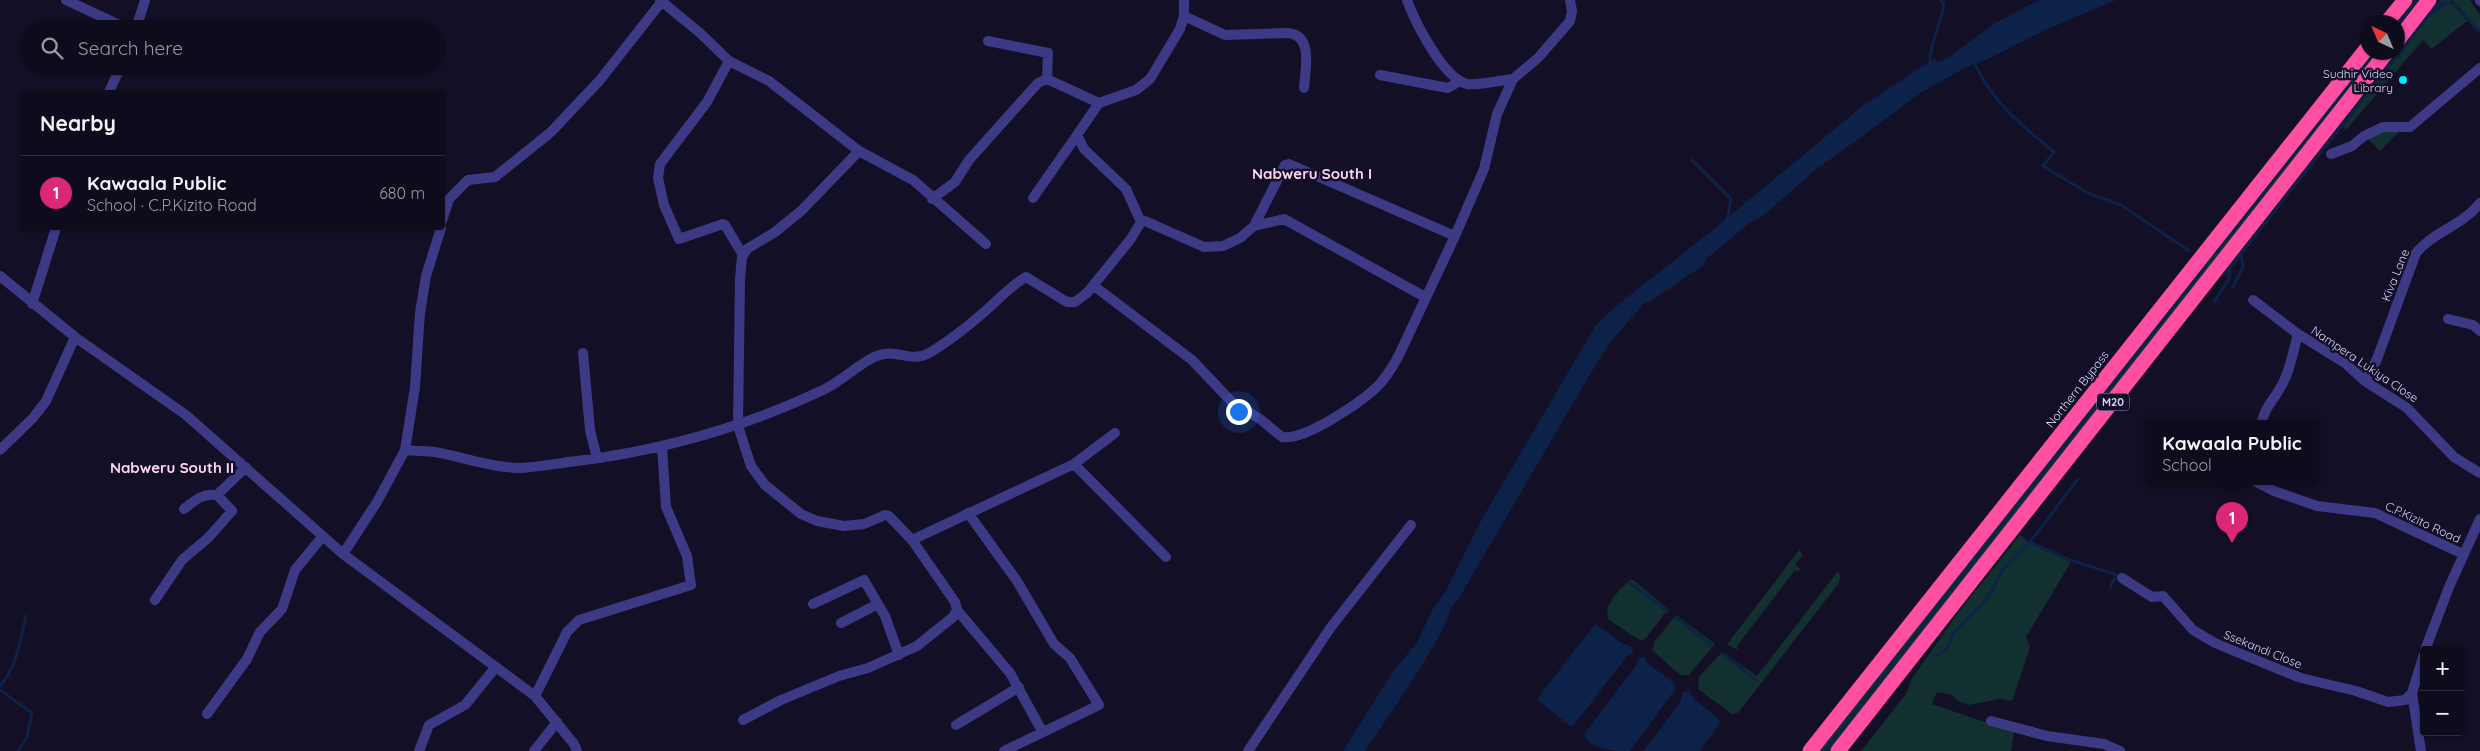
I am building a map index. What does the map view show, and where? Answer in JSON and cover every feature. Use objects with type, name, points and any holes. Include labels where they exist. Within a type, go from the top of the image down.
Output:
[{"type":"highway","points":[[2393,15],[2405,0]]},
{"type":"highway","points":[[2405,31],[2429,0]]},
{"type":"highway","name":"Northern Bypass","points":[[1810,751],[2360,57]]},
{"type":"highway","name":"M20","points":[[1838,751],[2381,60]]},
{"type":"street","points":[[66,0],[109,20]]},
{"type":"street","points":[[139,20],[145,0]]},
{"type":"street","points":[[445,212],[449,199],[468,180],[495,177],[551,132],[600,80],[661,0],[729,61],[769,81],[859,150],[913,180],[932,199],[986,244]]},
{"type":"street","points":[[1033,198],[1099,103],[1136,90],[1150,79],[1180,29],[1184,16],[1184,0]]},
{"type":"street","points":[[1407,0],[1429,46],[1460,81],[1472,84],[1513,80]]},
{"type":"street","points":[[1094,286],[1192,360],[1232,402],[1260,419],[1276,434],[1286,438],[1301,434],[1332,419],[1375,389],[1388,375],[1455,236],[1484,169],[1497,114],[1513,80],[1538,58],[1570,21],[1572,11],[1570,0]]},
{"type":"street","points":[[1184,16],[1225,35],[1288,33],[1298,36],[1306,48],[1307,56],[1304,88]]},
{"type":"street","points":[[988,41],[1048,53],[1047,79]]},
{"type":"street","points":[[729,61],[707,102],[660,164],[658,178],[664,206],[679,239],[723,224],[743,255]]},
{"type":"street","points":[[2331,154],[2352,146],[2364,136],[2383,127],[2410,127],[2480,68]]},
{"type":"street","points":[[110,90],[116,75]]},
{"type":"street","points":[[1380,75],[1448,88],[1460,81]]},
{"type":"street","points":[[932,199],[955,182],[975,154],[1038,83],[1047,79],[1099,103]]},
{"type":"street","points":[[1077,135],[1084,149],[1126,189],[1141,222]]},
{"type":"street","points":[[743,720],[781,700],[839,676],[868,668],[917,646],[953,617],[956,610],[955,602],[912,540],[889,516],[884,515],[864,524],[844,526],[817,522],[802,514],[765,485],[751,466],[738,426],[740,279],[743,255],[747,249],[775,232],[801,211],[859,150]]},
{"type":"street","points":[[1141,222],[1145,221],[1209,248],[1223,246],[1240,238],[1254,226],[1282,168],[1290,164],[1455,236]]},
{"type":"street","name":"Kiva Lane","points":[[2365,381],[2379,354],[2416,253],[2427,242],[2476,210],[2480,203]]},
{"type":"street","points":[[1254,226],[1284,219],[1425,297]]},
{"type":"street","points":[[405,450],[434,452],[494,465],[518,468],[597,458],[662,447],[738,426],[824,390],[846,377],[871,358],[886,352],[895,352],[909,357],[918,357],[930,353],[974,321],[1026,277],[1067,302],[1075,302],[1094,286],[1130,240],[1141,222]]},
{"type":"street","points":[[32,304],[55,230]]},
{"type":"street","points":[[343,554],[377,502],[405,450],[426,276],[440,230]]},
{"type":"street","points":[[0,276],[75,338],[186,415],[343,554],[535,696],[574,744],[577,751]]},
{"type":"street","name":"Nampera Lukiya Close","points":[[2253,300],[2298,334],[2346,363],[2365,381],[2417,415],[2454,456],[2480,473]]},
{"type":"street","points":[[2448,319],[2473,325],[2480,331]]},
{"type":"street","points":[[2261,420],[2267,405],[2283,382],[2298,334]]},
{"type":"street","points":[[0,450],[33,418],[46,400],[75,338]]},
{"type":"street","points":[[584,353],[590,430],[597,458]]},
{"type":"street","points":[[912,540],[1074,464],[1115,433]]},
{"type":"street","points":[[535,696],[567,632],[579,620],[691,585],[686,556],[666,507],[662,447]]},
{"type":"street","points":[[1074,464],[1166,557]]},
{"type":"street","points":[[217,495],[246,467]]},
{"type":"street","name":"C.P.Kizito Road","points":[[2264,485],[2317,506],[2375,514],[2463,554]]},
{"type":"street","points":[[155,600],[182,560],[208,538],[232,511],[217,495],[209,494],[197,498],[184,509]]},
{"type":"street","points":[[968,513],[1017,581],[1054,644],[1070,658],[1099,705],[1004,751]]},
{"type":"street","points":[[2427,646],[2463,554],[2480,519]]},
{"type":"street","points":[[1248,751],[1331,627],[1411,525]]},
{"type":"street","points":[[207,714],[247,659],[260,632],[282,609],[295,570],[323,536]]},
{"type":"street","name":"Ssekandi Close","points":[[2122,578],[2152,597],[2164,596],[2193,630],[2208,639],[2278,669],[2301,678],[2356,691],[2388,702],[2405,700],[2412,693]]},
{"type":"street","points":[[813,604],[864,580],[878,604],[899,655]]},
{"type":"street","points":[[841,623],[878,604]]},
{"type":"street","points":[[956,610],[1019,687],[1042,731]]},
{"type":"street","points":[[2420,667],[2412,693],[2421,751]]},
{"type":"street","points":[[419,751],[429,725],[465,706],[495,668]]},
{"type":"street","points":[[956,725],[1019,687]]},
{"type":"street","points":[[1992,721],[2047,736],[2104,744],[2120,751]]},
{"type":"street","points":[[534,751],[556,722]]},
{"type":"green space","points":[[2442,0],[2470,0],[2480,15],[2480,30],[2453,1],[2442,3],[2434,10]]},
{"type":"green space","points":[[2447,3],[2452,5],[2467,21],[2432,49],[2423,40],[2346,130],[2343,127],[2395,60],[2405,60],[2405,47],[2428,17]]},
{"type":"green space","points":[[2362,60],[2374,60],[1830,751],[1817,751]]},
{"type":"green space","points":[[2400,131],[2380,151],[2367,138],[2375,132]]},
{"type":"green space","points":[[2020,535],[2031,544],[2071,562],[2026,637],[2030,647],[2012,701],[2000,699],[1968,705],[1958,701],[1952,695],[1937,692],[1932,704],[2014,732],[2011,751],[1861,751],[1906,694],[1912,678],[1959,612]]},
{"type":"green space","points":[[1799,550],[1803,555],[1795,564],[1800,569],[1798,572],[1795,570],[1737,646],[1738,650],[1728,645],[1728,643]]},
{"type":"green space","points":[[1838,571],[1840,576],[1839,583],[1738,713],[1732,714],[1698,689],[1699,677],[1722,652],[1757,676]]},
{"type":"green space","points":[[1632,579],[1668,609],[1647,637],[1641,641],[1609,620],[1607,615],[1613,598]]},
{"type":"green space","points":[[1676,615],[1714,643],[1689,675],[1680,675],[1652,650],[1655,641]]},
{"type":"water","points":[[2039,0],[2116,0],[2043,31],[1986,60],[1963,69],[1922,92],[1813,172],[1763,216],[1751,222],[1706,259],[1704,265],[1649,302],[1646,301],[1609,344],[1589,376],[1459,598],[1449,611],[1438,638],[1413,680],[1365,751],[1343,751],[1392,673],[1418,641],[1431,612],[1445,592],[1482,519],[1596,325],[1615,307],[1709,233],[1860,108],[1935,58],[1937,62],[1944,60],[1997,22]]},
{"type":"water","points":[[1595,624],[1623,644],[1632,647],[1633,654],[1627,656],[1574,725],[1570,726],[1537,699]]},
{"type":"water","points":[[1645,656],[1647,663],[1675,684],[1676,688],[1630,751],[1603,749],[1591,744],[1584,734],[1636,666],[1639,658]]},
{"type":"water","points":[[1690,691],[1693,698],[1721,721],[1700,751],[1643,751],[1680,703],[1683,692]]},
{"type":"waterway","points":[[1930,65],[1931,50],[1944,4],[1940,0]]},
{"type":"waterway","points":[[2405,15],[2417,0]]},
{"type":"waterway","points":[[2225,274],[2441,0]]},
{"type":"waterway","points":[[2435,10],[2447,3],[2453,4],[2480,32]]},
{"type":"waterway","points":[[2215,253],[2369,60]]},
{"type":"waterway","points":[[1974,63],[1990,91],[1999,102],[2054,152],[2043,166],[2086,192],[2121,205],[2189,251]]},
{"type":"waterway","points":[[1692,160],[1731,199],[1727,220]]},
{"type":"waterway","points":[[2233,287],[2243,267],[2241,254]]},
{"type":"waterway","points":[[1825,751],[2206,265]]},
{"type":"waterway","points":[[2214,302],[2229,279],[2230,270]]},
{"type":"waterway","points":[[1936,656],[1946,650],[1953,634],[1989,596],[2003,569],[2030,542],[2078,479]]},
{"type":"waterway","points":[[2030,542],[2067,559],[2114,574],[2116,576],[2110,587]]},
{"type":"waterway","points":[[1629,582],[1667,611]]},
{"type":"waterway","points":[[0,686],[6,679],[14,662],[26,616]]},
{"type":"waterway","points":[[1675,617],[1713,646]]},
{"type":"waterway","points":[[1722,653],[1755,679]]},
{"type":"waterway","points":[[0,690],[32,713],[27,737],[18,751]]},
{"type":"place","name":"Sudhir Video Library","points":[[2403,80]]},
{"type":"place","name":"Kawaala Public","points":[[2232,543]]},
{"type":"district","name":"Nabweru South I","points":[[1312,173]]},
{"type":"district","name":"Nabweru South II","points":[[172,467]]}]
